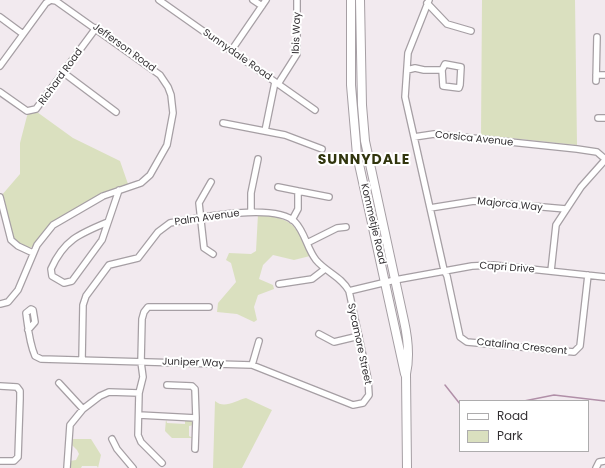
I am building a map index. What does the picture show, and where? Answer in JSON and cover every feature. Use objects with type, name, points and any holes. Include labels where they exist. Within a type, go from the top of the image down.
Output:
[{"type":"main road","name":"Kommetjie Road","points":[[351,0],[351,85],[355,142],[406,374]]},
{"type":"main road","name":"Kommetjie Road","points":[[360,0],[361,92],[364,136],[406,331],[408,361],[406,374],[407,468]]},
{"type":"street","name":"Jefferson Road","points":[[0,66],[46,3],[53,0],[59,2],[155,70],[165,81],[172,100],[173,113],[167,142],[156,167],[145,180],[99,198],[57,222],[42,237],[33,253],[18,290],[8,302],[0,304]]},
{"type":"street","name":"Sunnydale Road","points":[[159,0],[316,110]]},
{"type":"street","points":[[253,0],[262,6]]},
{"type":"street","points":[[231,51],[266,0]]},
{"type":"street","name":"Ibis Way","points":[[276,83],[297,54],[297,0]]},
{"type":"street","points":[[444,270],[406,103],[409,49],[428,2],[447,24],[471,30]]},
{"type":"street","points":[[0,17],[23,34]]},
{"type":"street","name":"Richard Road","points":[[0,92],[24,109],[32,111],[38,108],[96,28]]},
{"type":"street","points":[[597,37],[596,78],[605,75]]},
{"type":"street","points":[[445,64],[460,66],[460,87],[443,86],[442,70],[445,64]]},
{"type":"street","points":[[409,70],[415,68],[424,70],[442,70]]},
{"type":"street","points":[[64,73],[116,112]]},
{"type":"street","points":[[265,131],[276,83]]},
{"type":"street","points":[[598,118],[605,118]]},
{"type":"street","points":[[223,123],[294,138],[322,149]]},
{"type":"street","name":"Corsica Avenue","points":[[414,137],[434,134],[577,149],[597,152],[605,159]]},
{"type":"street","points":[[251,211],[251,193],[258,159]]},
{"type":"street","points":[[550,271],[555,229],[581,187],[605,159]]},
{"type":"street","points":[[211,182],[200,200],[200,218],[204,248],[213,254]]},
{"type":"street","points":[[278,187],[329,197]]},
{"type":"street","points":[[108,222],[88,231],[63,247],[50,269],[52,276],[64,283],[72,281],[102,240],[119,190]]},
{"type":"street","points":[[298,191],[298,209],[292,220],[297,224],[314,258],[325,269],[343,282],[349,291],[386,282]]},
{"type":"street","points":[[0,197],[11,240],[18,246],[33,253]]},
{"type":"street","name":"Majorca Way","points":[[430,208],[474,200],[566,210]]},
{"type":"street","name":"Palm Avenue","points":[[82,360],[84,301],[108,267],[113,263],[138,258],[158,232],[167,224],[251,211],[278,215],[292,220]]},
{"type":"street","points":[[307,242],[337,228],[346,228]]},
{"type":"street","name":"Capri Drive","points":[[386,282],[444,270],[493,265],[605,277]]},
{"type":"street","points":[[279,284],[312,279],[325,269]]},
{"type":"street","name":"Catalina Crescent","points":[[444,270],[447,276],[462,339],[467,342],[571,352],[577,350],[580,346],[588,275]]},
{"type":"street","name":"Sycamore Street","points":[[349,291],[368,379],[368,396]]},
{"type":"street","points":[[162,463],[140,440],[139,393],[143,377],[141,362],[142,319],[147,309],[209,307]]},
{"type":"street","name":"Juniper Way","points":[[28,330],[32,347],[37,358],[252,365],[353,405],[363,403],[368,396]]},
{"type":"street","points":[[319,334],[334,342],[359,336]]},
{"type":"street","points":[[252,365],[259,341]]},
{"type":"street","points":[[59,383],[83,410]]},
{"type":"street","points":[[167,385],[192,386],[195,388],[195,449]]},
{"type":"street","points":[[0,386],[17,387],[20,391],[18,457],[14,461],[0,461]]},
{"type":"street","points":[[67,468],[70,425],[83,410],[100,396],[108,392],[139,393]]},
{"type":"street","points":[[139,415],[196,418]]},
{"type":"street","points":[[112,439],[133,468]]},
{"type":"street","points":[[596,468],[599,462],[605,461]]},
{"type":"green space","points":[[482,0],[575,0],[577,145],[481,135]]},
{"type":"green space","points":[[37,112],[73,138],[120,161],[128,184],[101,195],[60,217],[47,228],[32,247],[28,248],[20,245],[15,240],[10,229],[1,196],[20,174],[20,143],[27,116],[28,114]]},
{"type":"green space","points":[[258,214],[280,218],[292,225],[301,236],[310,256],[294,260],[273,255],[263,265],[259,279],[273,285],[274,289],[258,295],[254,307],[257,320],[254,322],[237,314],[217,312],[218,303],[236,282],[231,263],[226,260],[229,253],[251,254],[256,251]]},
{"type":"green space","points":[[246,398],[272,410],[242,468],[213,468],[215,401],[226,404]]},
{"type":"green space","points":[[166,419],[167,423],[185,424],[185,419],[191,420],[194,425],[189,426],[189,436],[193,438],[172,438],[165,431]]},
{"type":"green space","points":[[70,439],[91,439],[101,455],[98,468],[97,466],[82,466],[81,468],[69,468],[70,461],[76,460],[79,454],[71,444]]},
{"type":"waterway","points":[[445,385],[459,403]]},
{"type":"waterway","points":[[529,400],[554,395],[605,401]]},
{"type":"district","name":"SUNNYDALE","points":[[364,160]]}]
